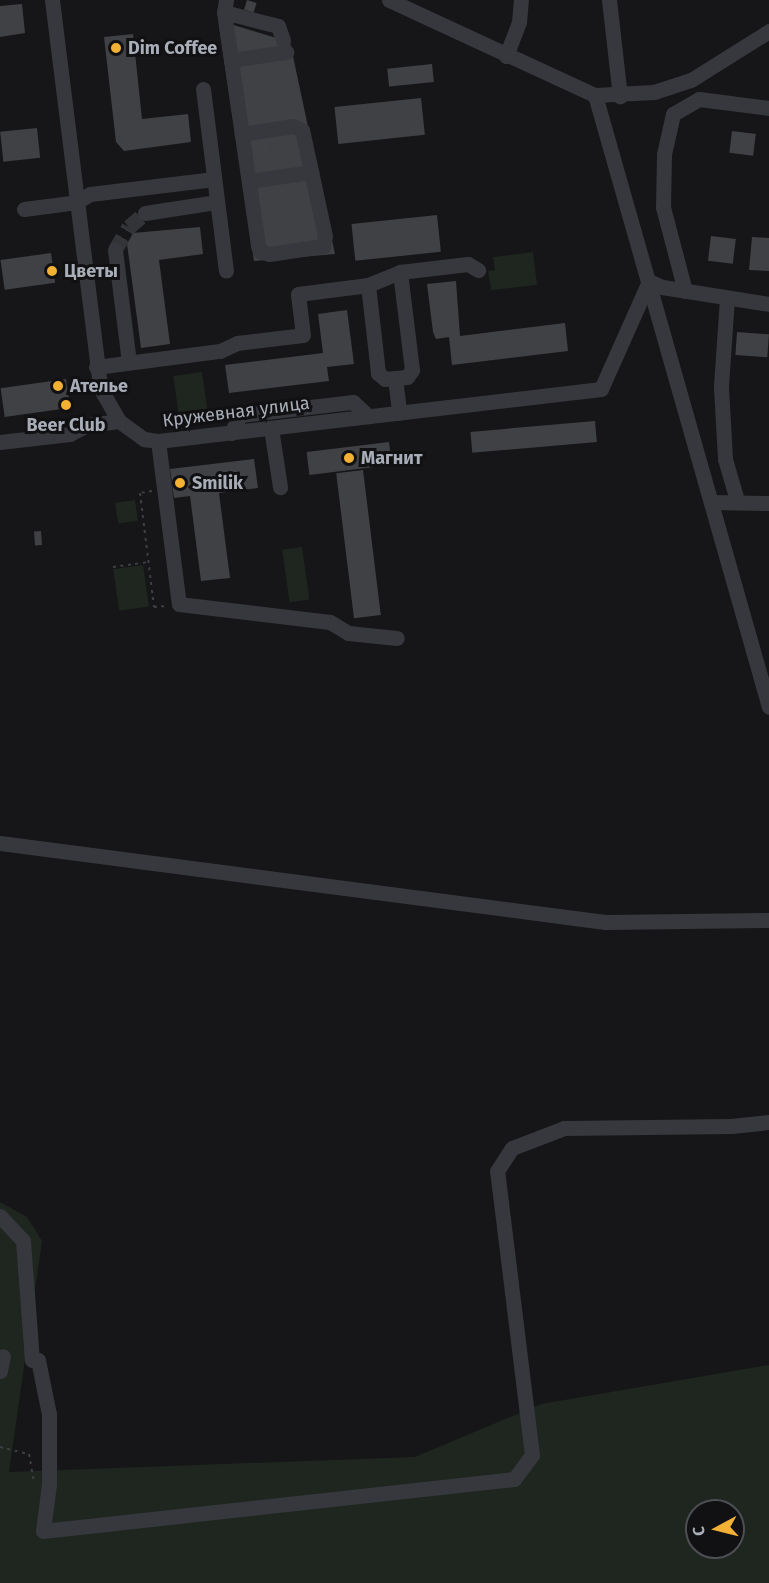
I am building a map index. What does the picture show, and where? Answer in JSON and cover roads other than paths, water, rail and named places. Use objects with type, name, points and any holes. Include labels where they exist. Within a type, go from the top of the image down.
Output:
[{"type":"street","name":"Кружевная улица","points":[[52,0],[100,388],[119,421],[144,439],[158,441],[231,433],[600,389],[649,281]]},
{"type":"street","points":[[389,0],[506,56],[595,95],[620,96],[654,92],[691,80],[769,31]]},
{"type":"street","points":[[506,56],[519,22],[521,0]]},
{"type":"street","points":[[609,0],[620,96]]},
{"type":"street","points":[[231,60],[284,46],[279,26],[225,6],[231,60],[242,134],[249,181],[260,251],[264,254],[320,247],[326,242],[302,130],[293,126],[242,134]]},
{"type":"street","points":[[203,89],[226,271]]},
{"type":"street","points":[[595,95],[768,700]]},
{"type":"street","points":[[685,291],[663,207],[664,154],[673,114],[699,99],[769,108]]},
{"type":"street","points":[[249,181],[311,172]]},
{"type":"street","points":[[24,209],[77,202],[90,194],[214,179]]},
{"type":"street","points":[[145,213],[217,202]]},
{"type":"street","points":[[115,250],[129,362]]},
{"type":"street","points":[[96,367],[303,335],[298,294],[368,285],[400,272],[468,264],[478,270]]},
{"type":"street","points":[[368,285],[378,373],[386,379],[407,377],[412,370],[400,272]]},
{"type":"street","points":[[649,281],[685,291],[769,304]]},
{"type":"street","points":[[727,298],[721,387],[725,459],[737,500]]},
{"type":"street","points":[[395,378],[399,413]]},
{"type":"street","points":[[231,433],[240,415],[353,402],[368,416]]},
{"type":"street","points":[[0,442],[70,434],[87,425],[119,421]]},
{"type":"street","points":[[271,428],[280,488]]},
{"type":"street","points":[[158,441],[179,604],[330,622],[348,633],[397,638]]},
{"type":"street","points":[[711,502],[737,500],[769,503]]},
{"type":"street","points":[[0,843],[605,922],[769,920]]},
{"type":"street","points":[[0,1216],[23,1241],[32,1360],[38,1360],[49,1414],[49,1484],[43,1531],[514,1479],[532,1455],[497,1171],[512,1148],[564,1128],[731,1126],[769,1122]]},
{"type":"street","points":[[0,1371],[3,1356]]},
{"type":"tunnel","points":[[115,250],[129,227],[145,213]]},
{"type":"place","name":"Dim Coffee","points":[[116,48]]},
{"type":"place","name":"Цветы","points":[[52,271]]},
{"type":"place","name":"Ателье","points":[[58,386]]},
{"type":"place","name":"Beer Club","points":[[66,405]]},
{"type":"place","name":"Магнит","points":[[349,458]]},
{"type":"place","name":"Smilik","points":[[180,483]]}]
